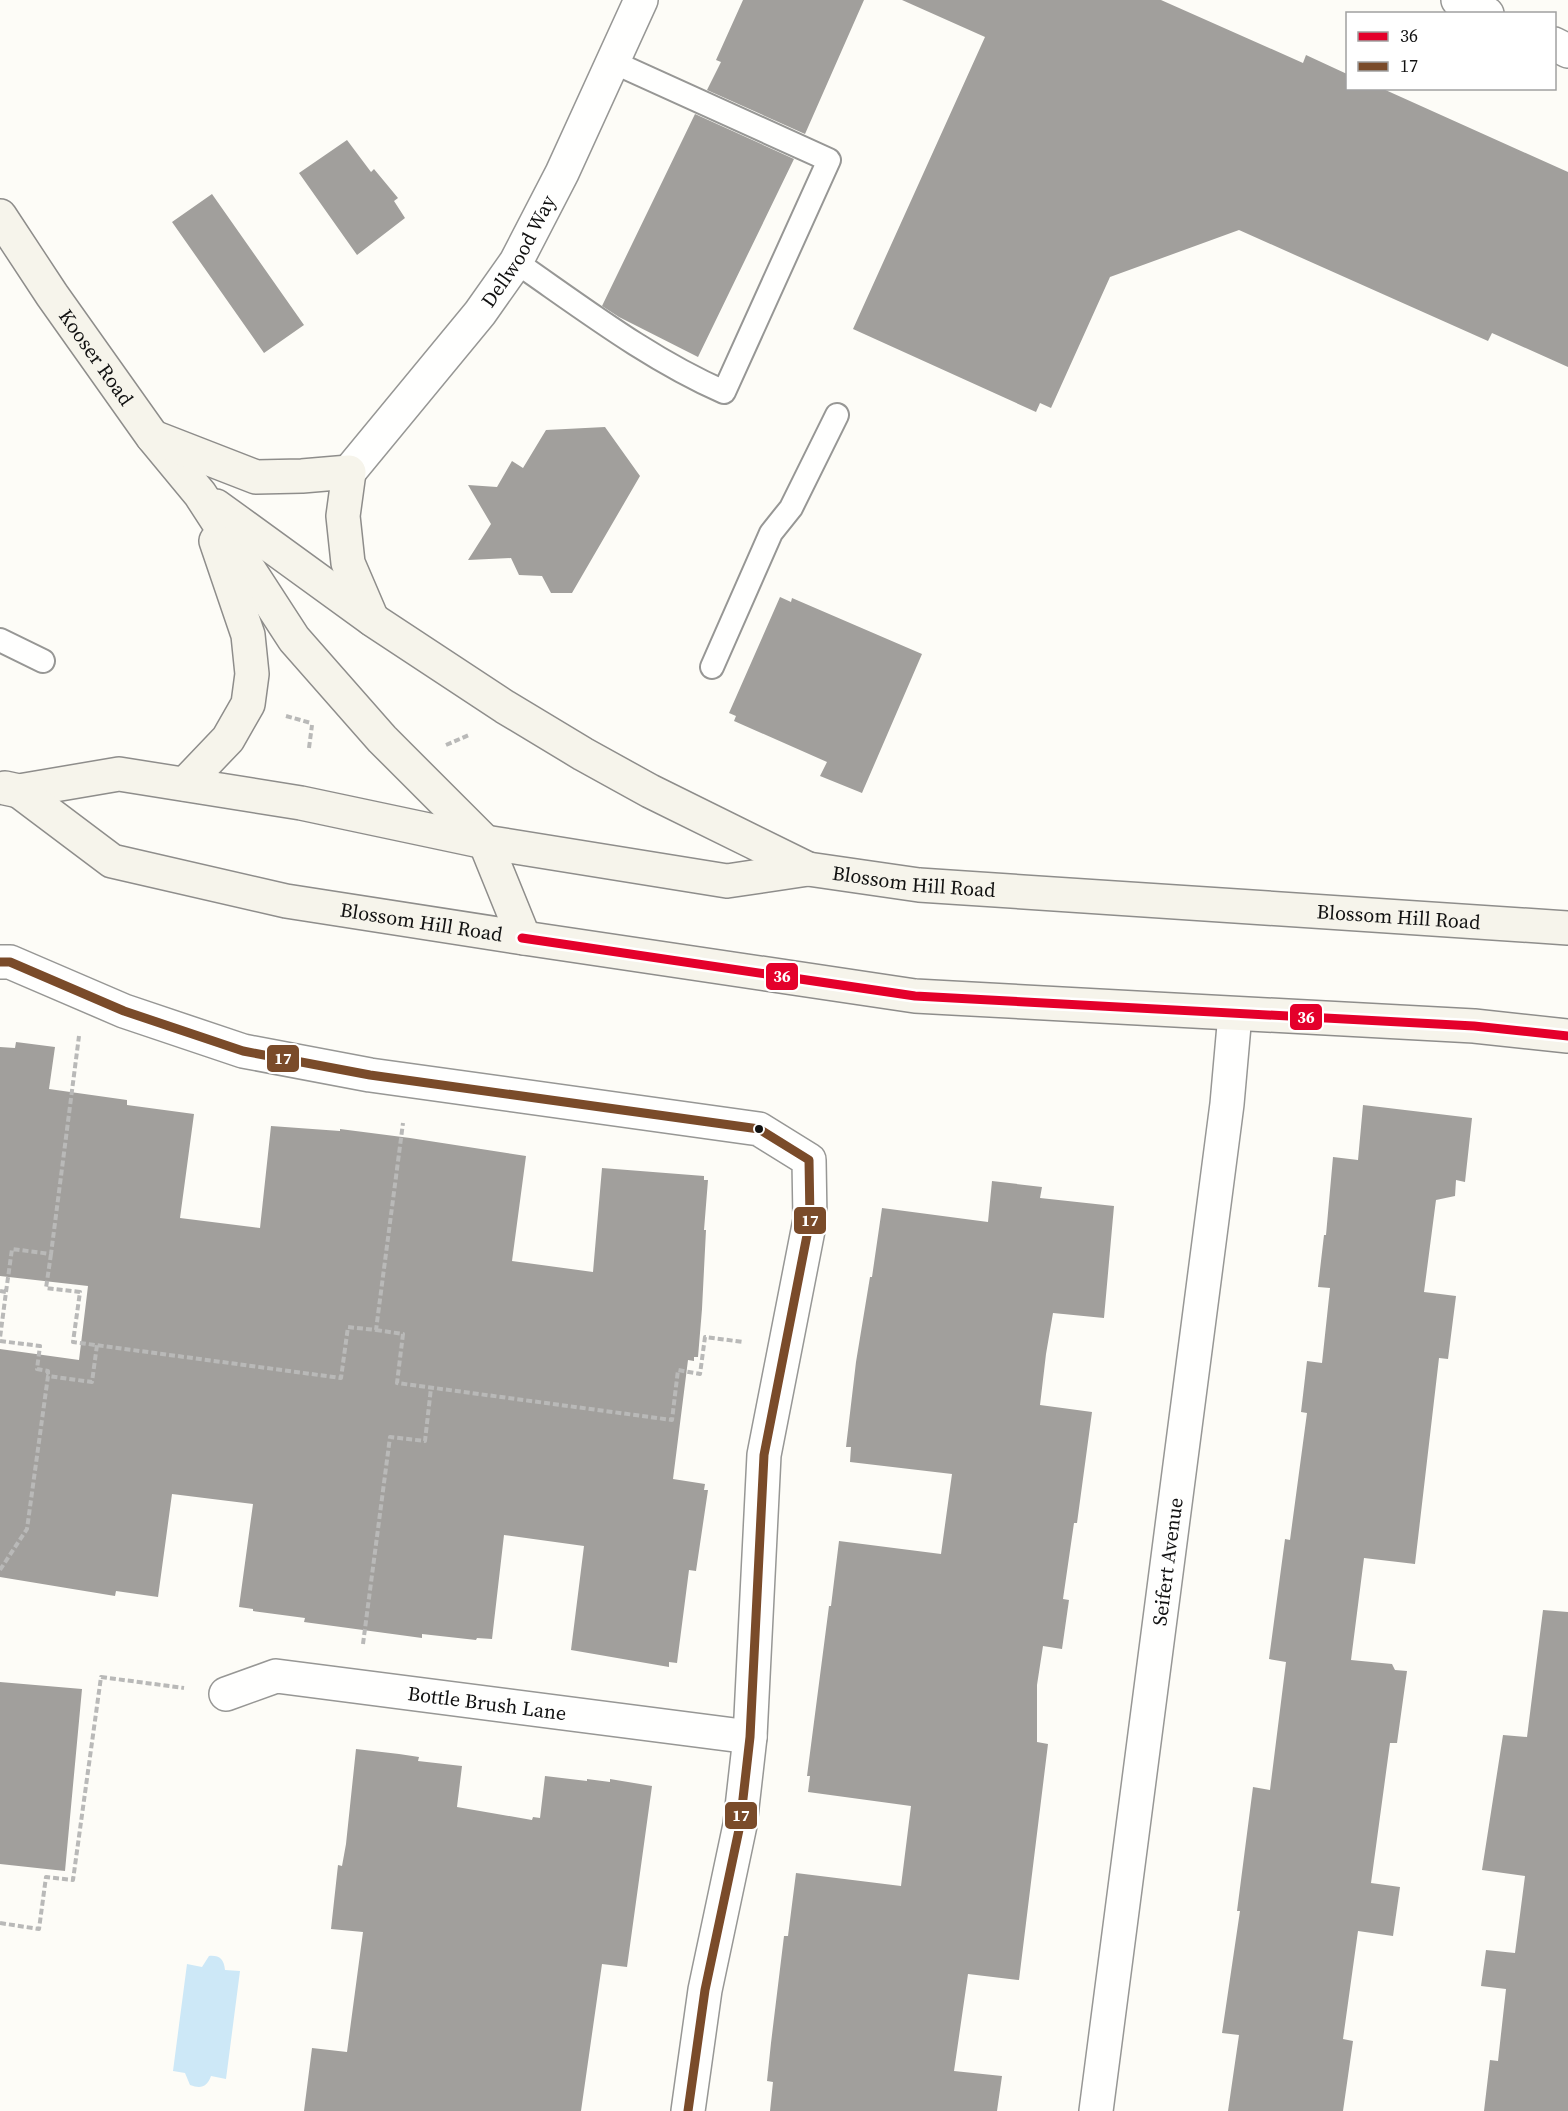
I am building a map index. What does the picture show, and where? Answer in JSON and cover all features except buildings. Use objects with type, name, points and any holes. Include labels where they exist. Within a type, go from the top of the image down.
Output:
[{"type":"main road","name":"Kooser Road","points":[[0,216],[52,296],[152,436],[200,494]]},
{"type":"main road","points":[[152,436],[256,477],[349,472],[343,516],[348,563],[373,620]]},
{"type":"main road","points":[[200,494],[441,667],[583,754],[651,791],[808,869]]},
{"type":"main road","points":[[185,784],[228,739],[248,704],[252,674],[248,635],[200,494]]},
{"type":"main road","points":[[200,494],[294,639],[382,739],[485,842],[524,938]]},
{"type":"main road","name":"Blossom Hill Road","points":[[9,789],[119,774],[301,803],[485,842],[727,881],[808,869],[953,888],[1568,928]]},
{"type":"main road","name":"Blossom Hill Road","points":[[9,789],[112,861],[286,901],[915,996],[1474,1026],[1568,1036]]},
{"type":"street","name":"Dellwood Way","points":[[349,472],[480,313],[516,262],[562,173],[641,0]]},
{"type":"street","points":[[1458,0],[1483,12]]},
{"type":"street","points":[[0,962],[10,962],[124,1011],[243,1051],[370,1076],[759,1129],[809,1160],[810,1220],[764,1455],[750,1737],[740,1825],[705,1990],[688,2111]]},
{"type":"street","name":"Seifert Avenue","points":[[1096,2111],[1226,1116],[1235,1014]]},
{"type":"street","name":"Bottle Brush Lane","points":[[226,1694],[276,1676],[750,1737]]},
{"type":"lane","points":[[516,262],[597,320],[687,376],[724,392],[829,160],[613,62]]},
{"type":"lane","points":[[712,667],[771,532],[791,508],[837,415]]},
{"type":"lane","points":[[0,640],[43,661]]},
{"type":"path","points":[[284,715],[321,725]]},
{"type":"path","points":[[309,748],[312,724]]},
{"type":"path","points":[[437,748],[480,730]]},
{"type":"path","points":[[85,994],[46,1288],[80,1292],[73,1342],[341,1378],[348,1327],[376,1330],[403,1334],[397,1383],[672,1420],[678,1370],[700,1374],[705,1337],[785,1348]]},
{"type":"path","points":[[376,1330],[409,1081]]},
{"type":"path","points":[[0,1570],[27,1529],[48,1376],[48,1371],[37,1369],[40,1346],[0,1339],[12,1249],[51,1254]]},
{"type":"path","points":[[0,1291],[6,1292]]},
{"type":"path","points":[[48,1376],[92,1382],[97,1345]]},
{"type":"path","points":[[357,1687],[390,1437],[425,1441],[431,1388]]},
{"type":"path","points":[[0,1923],[39,1929],[46,1877],[73,1880],[101,1677],[226,1694]]},
{"type":"water","points":[[209,1956],[220,1958],[225,1970],[240,1971],[226,2079],[211,2076],[208,2083],[197,2087],[190,2085],[185,2073],[173,2071],[187,1964],[202,1967]]},
{"type":"transit line","name":"36","points":[[522,938],[915,996],[1474,1026],[1568,1036]]},
{"type":"transit line","name":"17","points":[[0,962],[10,962],[124,1011],[243,1051],[370,1075],[759,1129],[809,1160],[810,1220],[764,1455],[750,1737],[740,1825],[705,1990],[688,2111]]}]
